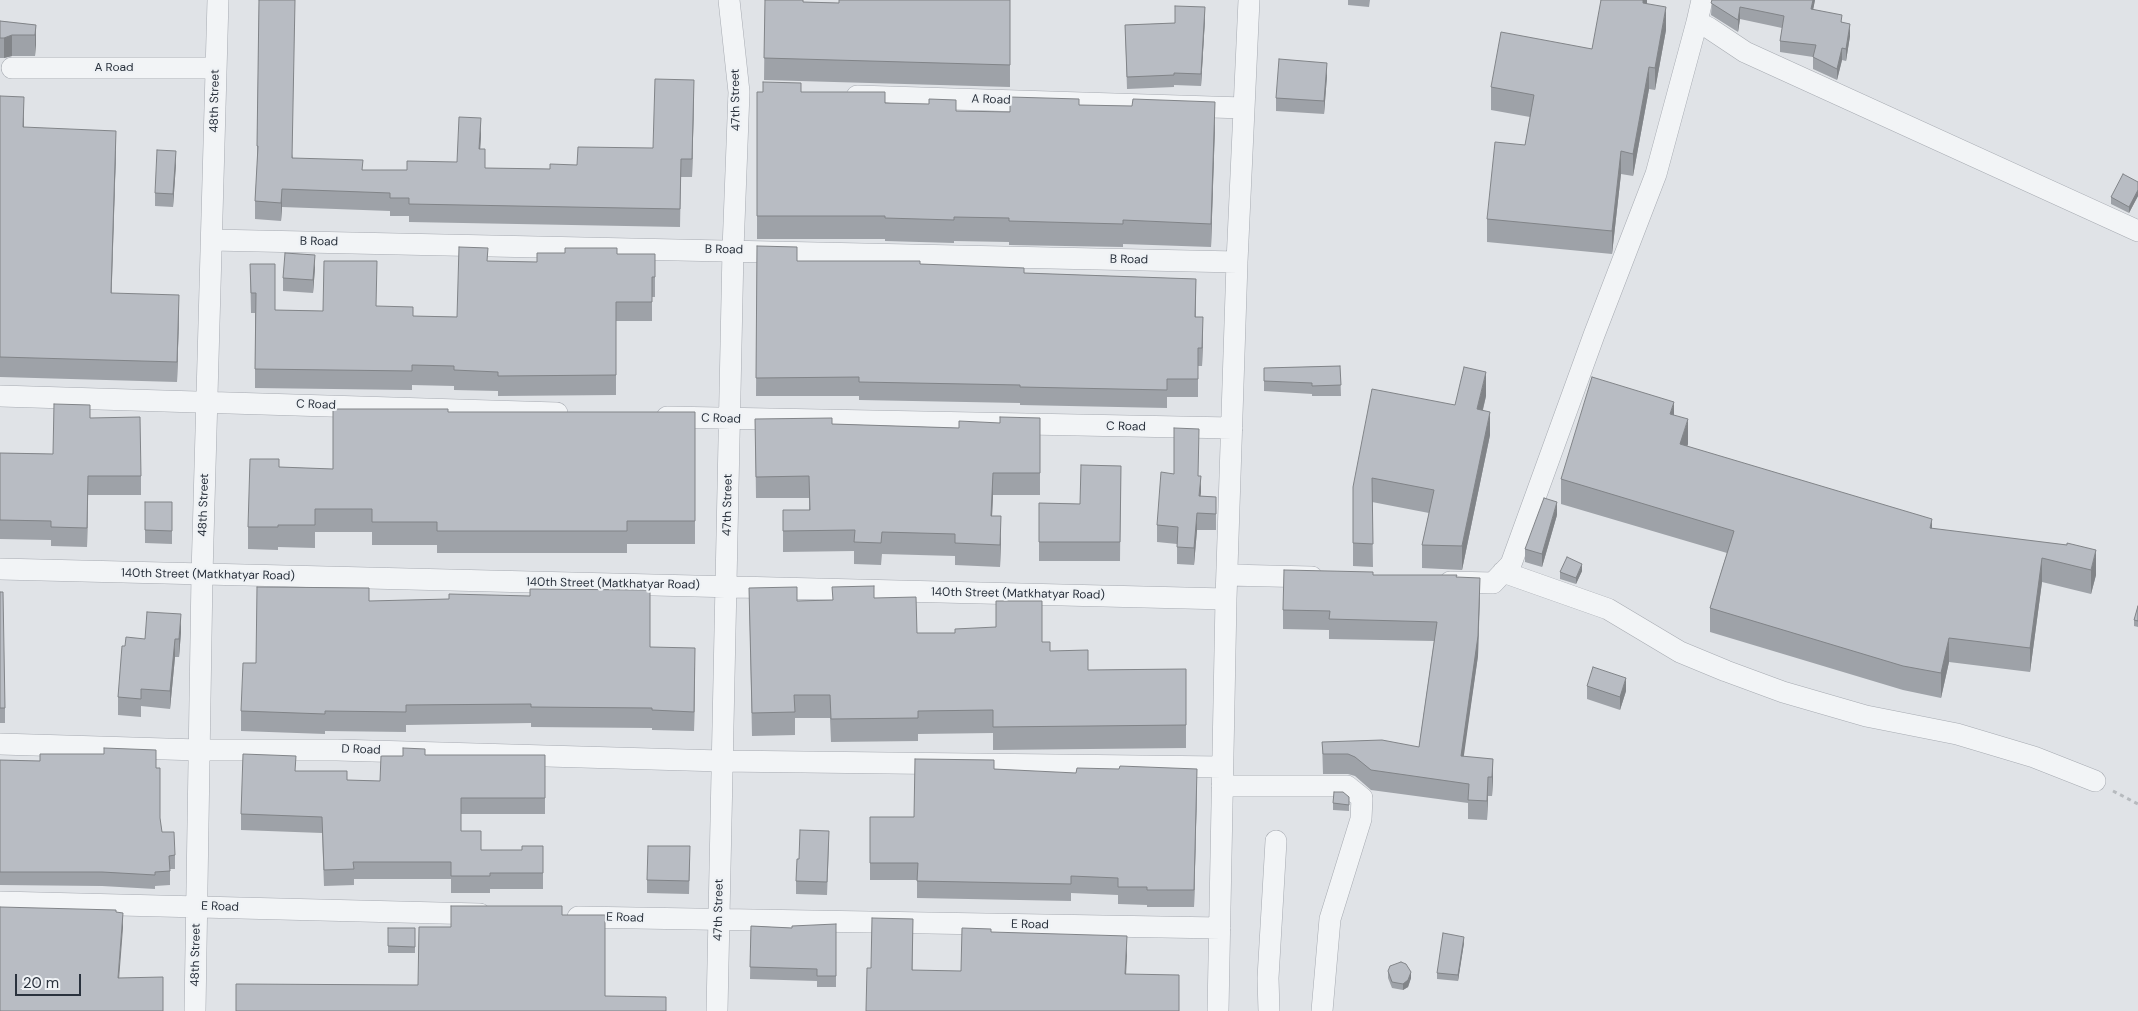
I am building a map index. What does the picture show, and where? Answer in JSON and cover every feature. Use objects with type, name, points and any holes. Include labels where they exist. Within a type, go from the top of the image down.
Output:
[{"type":"street","name":"48th Street","points":[[195,1011],[202,575],[218,0]]},
{"type":"street","name":"47th Street","points":[[717,1011],[733,250],[748,93],[729,0]]},
{"type":"street","points":[[1218,1011],[1226,599],[1237,262],[1249,0]]},
{"type":"street","points":[[1434,581],[1493,583],[1511,564],[1594,335],[1656,174],[1702,0]]},
{"type":"street","points":[[1696,22],[1709,28],[1745,52],[2138,231]]},
{"type":"street","name":"A Road","points":[[12,68],[216,68]]},
{"type":"street","name":"A Road","points":[[838,95],[1244,108]]},
{"type":"street","name":"B Road","points":[[212,240],[1237,262]]},
{"type":"street","name":"C Road","points":[[0,396],[582,414]]},
{"type":"street","name":"C Road","points":[[650,417],[1232,428]]},
{"type":"street","name":"140th Street (Matkhatyar Road)","points":[[0,569],[1226,599]]},
{"type":"street","points":[[1503,572],[1608,609],[1680,652],[1783,692],[1866,716],[1957,734],[2034,758],[2095,781]]},
{"type":"street","points":[[1227,574],[1335,578]]},
{"type":"street","name":"D Road","points":[[0,744],[199,750],[337,750],[1222,776],[1346,786],[1362,798],[1361,819],[1330,919],[1322,1011]]},
{"type":"street","points":[[1269,1011],[1268,978],[1276,841]]},
{"type":"street","name":"E Road","points":[[0,902],[502,914]]},
{"type":"street","name":"E Road","points":[[561,916],[1220,928]]},
{"type":"path","points":[[2095,781],[2138,804]]},
{"type":"building","points":[[259,0],[295,0],[292,158],[363,160],[362,170],[407,170],[407,161],[457,162],[459,117],[481,118],[479,149],[485,149],[485,168],[550,169],[550,164],[577,165],[578,147],[653,148],[655,79],[694,80],[692,159],[681,159],[680,209],[409,204],[409,198],[390,198],[390,193],[282,189],[281,203],[255,201],[258,146]]},
{"type":"building","points":[[765,0],[803,0],[803,2],[839,3],[839,0],[1010,0],[1010,65],[764,58]]},
{"type":"building","points":[[1601,0],[1643,0],[1643,3],[1666,7],[1655,68],[1649,67],[1633,154],[1621,151],[1612,231],[1487,219],[1495,142],[1525,145],[1534,95],[1491,87],[1501,32],[1592,49]]},
{"type":"building","points":[[1712,0],[1813,0],[1811,9],[1842,15],[1841,22],[1850,24],[1846,49],[1842,48],[1837,69],[1813,57],[1816,45],[1780,41],[1784,16],[1740,7],[1738,20],[1711,3]]},
{"type":"building","points":[[1175,6],[1205,7],[1201,74],[1174,73],[1174,75],[1127,77],[1125,25],[1175,23]]},
{"type":"building","points":[[0,21],[36,25],[35,35],[12,35],[0,38]]},
{"type":"building","points":[[1279,59],[1327,63],[1324,101],[1276,98]]},
{"type":"building","points":[[763,82],[801,83],[801,92],[885,92],[885,103],[929,104],[929,99],[956,100],[956,111],[1010,112],[1010,97],[1079,99],[1079,105],[1132,106],[1133,99],[1215,102],[1211,224],[1123,220],[1123,224],[1009,221],[1009,218],[954,217],[954,220],[885,218],[885,216],[757,216],[757,92],[763,92]]},
{"type":"building","points":[[0,96],[24,97],[23,127],[116,131],[111,293],[179,295],[177,362],[0,357]]},
{"type":"building","points":[[157,150],[176,151],[173,194],[155,193]]},
{"type":"building","points":[[2123,174],[2138,182],[2138,190],[2129,207],[2111,197]]},
{"type":"building","points":[[757,246],[797,247],[797,261],[920,261],[920,264],[1024,268],[1024,273],[1196,279],[1195,317],[1203,317],[1202,348],[1198,348],[1198,379],[1167,379],[1167,390],[859,382],[859,377],[756,378]]},
{"type":"building","points":[[459,247],[488,248],[487,261],[537,262],[537,253],[565,253],[565,248],[617,248],[617,254],[655,254],[655,277],[652,277],[652,302],[616,302],[616,375],[498,376],[498,372],[454,370],[454,366],[412,365],[412,371],[255,369],[256,293],[251,293],[250,264],[275,264],[275,310],[323,311],[324,261],[377,261],[376,306],[413,307],[413,316],[457,317]]},
{"type":"building","points":[[285,253],[315,255],[313,280],[283,278]]},
{"type":"building","points":[[1340,366],[1341,385],[1312,386],[1312,383],[1264,381],[1264,368]]},
{"type":"building","points":[[1464,367],[1486,372],[1477,409],[1490,412],[1462,546],[1422,545],[1434,490],[1372,478],[1373,544],[1353,543],[1353,487],[1372,389],[1455,405]]},
{"type":"building","points":[[1592,377],[1674,402],[1670,414],[1688,419],[1680,444],[1932,519],[1930,528],[2067,545],[2067,543],[2096,550],[2091,570],[2042,558],[2030,648],[1949,638],[1941,673],[1903,666],[1710,608],[1734,531],[1561,479]]},
{"type":"building","points":[[54,404],[90,405],[90,418],[140,417],[141,476],[88,476],[87,528],[51,527],[51,521],[0,520],[0,453],[53,454]]},
{"type":"building","points":[[333,409],[448,409],[448,412],[695,412],[695,521],[627,521],[627,531],[437,531],[437,522],[372,522],[372,509],[315,509],[315,525],[248,527],[250,459],[279,459],[279,467],[333,469]]},
{"type":"building","points":[[1000,417],[1040,418],[1040,473],[993,473],[991,516],[1001,516],[1000,545],[955,543],[955,534],[882,532],[881,543],[854,542],[855,530],[783,531],[783,510],[810,510],[809,476],[756,477],[755,419],[832,418],[832,424],[959,428],[959,421],[1000,423]]},
{"type":"building","points":[[1174,428],[1199,429],[1198,476],[1201,476],[1199,496],[1216,497],[1216,514],[1197,513],[1194,548],[1177,547],[1178,527],[1157,525],[1161,472],[1174,474]]},
{"type":"building","points":[[1081,465],[1121,466],[1120,542],[1039,542],[1039,503],[1080,504]]},
{"type":"building","points":[[1544,498],[1557,502],[1542,554],[1525,549]]},
{"type":"building","points":[[145,502],[172,502],[172,531],[145,530]]},
{"type":"building","points":[[1567,557],[1582,564],[1576,578],[1560,572]]},
{"type":"building","points":[[1284,570],[1373,572],[1373,575],[1457,575],[1456,577],[1480,578],[1478,636],[1461,756],[1493,759],[1492,777],[1488,777],[1487,801],[1468,800],[1469,784],[1371,770],[1355,757],[1348,754],[1323,754],[1322,742],[1382,740],[1419,747],[1437,622],[1329,619],[1330,611],[1283,610]]},
{"type":"building","points":[[874,586],[874,598],[916,597],[917,633],[955,633],[955,629],[996,627],[996,601],[1042,601],[1042,642],[1050,642],[1050,651],[1088,650],[1088,670],[1186,669],[1186,725],[993,727],[993,710],[918,711],[918,718],[831,719],[830,695],[794,695],[795,712],[752,713],[749,588],[797,587],[797,601],[833,600],[832,587]]},
{"type":"building","points":[[257,587],[369,588],[369,601],[449,599],[449,594],[530,596],[530,589],[650,590],[650,647],[695,648],[694,712],[652,710],[652,708],[531,707],[531,704],[406,705],[406,712],[325,711],[325,714],[241,711],[243,663],[256,663]]},
{"type":"building","points":[[0,592],[3,592],[5,708],[0,708]]},
{"type":"building","points":[[2138,606],[2138,621],[2134,620]]},
{"type":"building","points":[[147,612],[181,614],[179,639],[175,639],[170,691],[141,689],[141,699],[118,697],[122,646],[125,646],[126,637],[145,639]]},
{"type":"building","points":[[1593,667],[1626,678],[1620,697],[1587,686]]},
{"type":"building","points":[[104,748],[156,750],[156,768],[160,768],[160,818],[162,832],[174,832],[175,855],[169,856],[170,871],[155,872],[155,875],[102,872],[0,872],[0,760],[40,761],[40,754],[104,754]]},
{"type":"building","points":[[403,748],[425,749],[425,755],[545,755],[545,798],[461,798],[461,831],[481,831],[481,850],[522,850],[522,846],[543,846],[543,873],[490,873],[490,876],[451,876],[451,862],[353,862],[354,869],[324,870],[322,817],[241,814],[243,754],[296,756],[295,771],[347,771],[347,780],[380,781],[381,756],[403,756]]},
{"type":"building","points":[[915,759],[994,760],[994,769],[1076,773],[1077,768],[1119,769],[1120,766],[1197,769],[1194,890],[1147,890],[1147,887],[1118,887],[1118,878],[1071,876],[1071,884],[917,881],[918,863],[870,863],[870,817],[914,817]]},
{"type":"building","points":[[1334,792],[1343,792],[1349,797],[1349,805],[1333,803]]},
{"type":"building","points":[[800,830],[829,831],[827,882],[796,881]]},
{"type":"building","points":[[648,846],[690,846],[689,881],[647,880]]},
{"type":"building","points":[[451,906],[562,906],[562,915],[605,915],[605,996],[666,997],[666,1011],[236,1011],[236,984],[418,985],[419,927],[451,927]]},
{"type":"building","points":[[0,907],[116,910],[116,912],[123,913],[118,978],[163,977],[163,1011],[0,1011]]},
{"type":"building","points":[[872,918],[913,919],[912,970],[961,971],[962,928],[991,929],[991,932],[1127,936],[1125,974],[1179,975],[1179,1011],[866,1011],[867,968],[871,968]]},
{"type":"building","points":[[836,924],[836,976],[817,976],[817,969],[750,967],[751,926],[792,928],[792,926]]},
{"type":"building","points":[[388,928],[415,928],[415,947],[388,946]]},
{"type":"building","points":[[1443,933],[1464,937],[1458,975],[1437,973]]},
{"type":"building","points":[[1401,962],[1406,964],[1411,972],[1408,980],[1403,984],[1392,982],[1388,971],[1390,966]]}]
